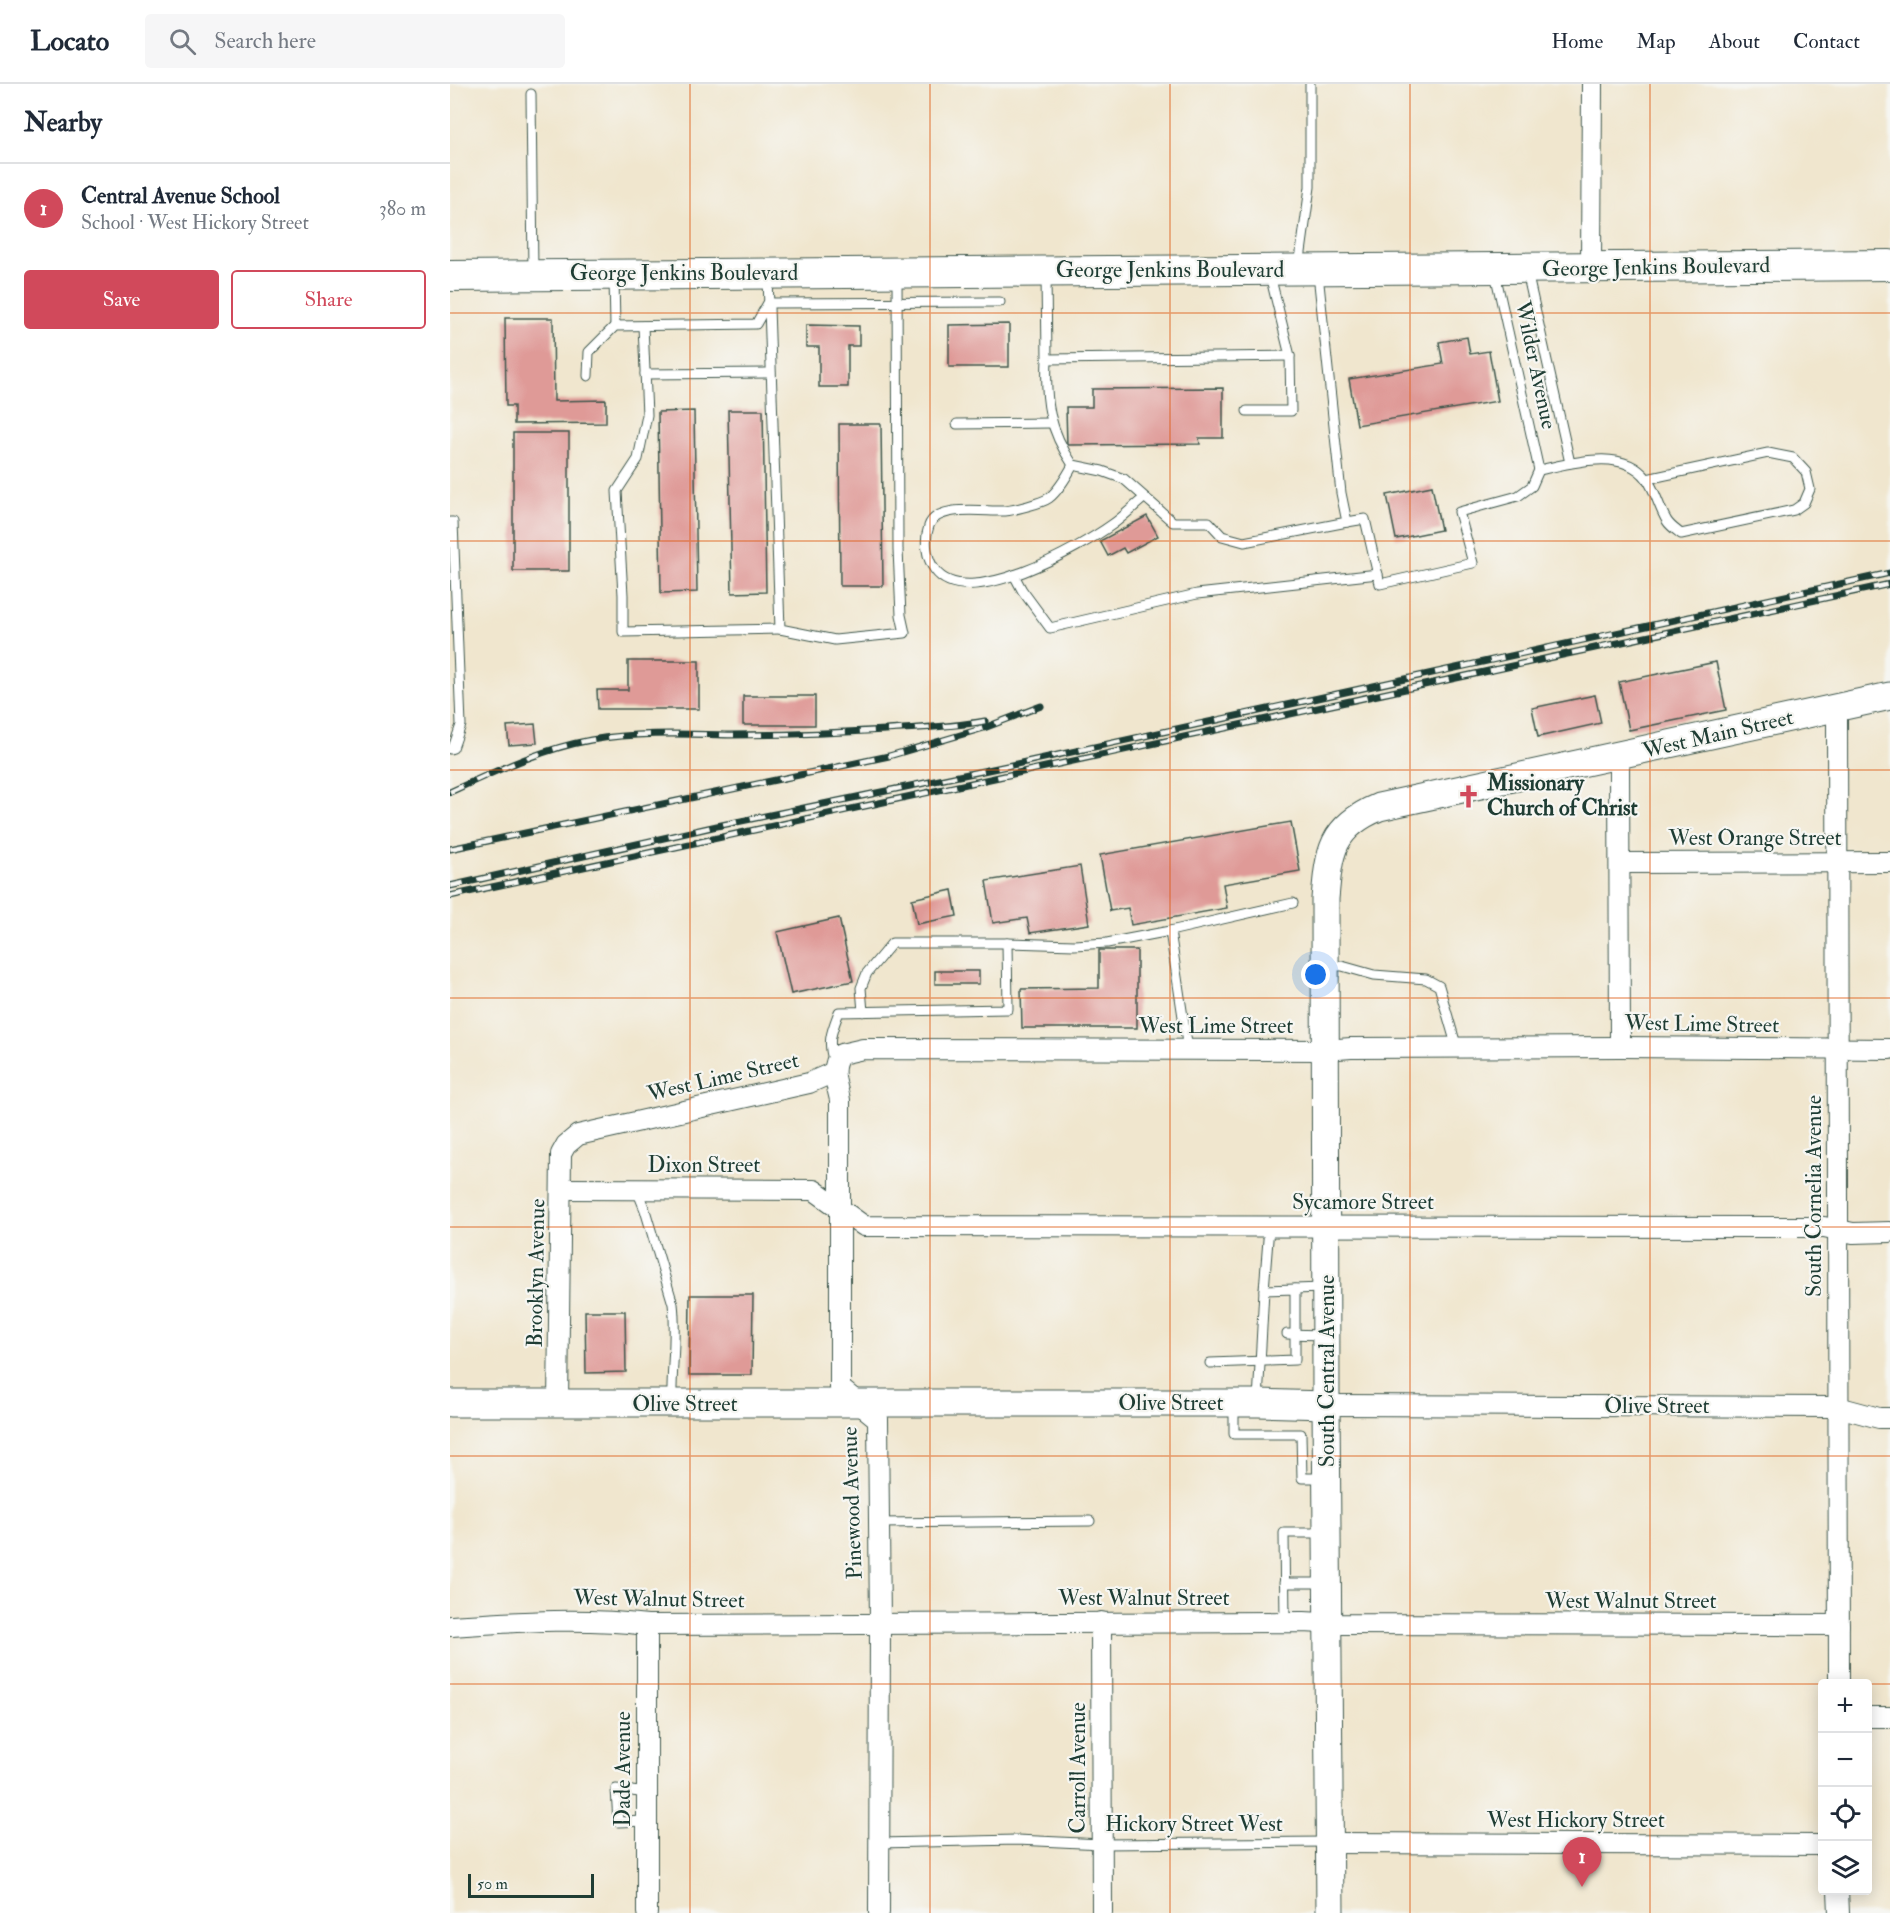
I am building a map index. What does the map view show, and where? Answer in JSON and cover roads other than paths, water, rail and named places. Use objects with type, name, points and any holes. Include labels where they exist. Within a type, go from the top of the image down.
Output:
[{"type":"main road","name":"George Jenkins Boulevard","points":[[450,276],[1890,265]]},
{"type":"main road","name":"West Main Street","points":[[1341,833],[1362,814],[1379,807],[1890,696]]},
{"type":"main road","name":"South Central Avenue","points":[[1330,1913],[1325,899],[1332,848],[1341,833]]},
{"type":"main road","name":"Olive Street","points":[[450,1403],[1246,1403],[1326,1405]]},
{"type":"street","points":[[1591,267],[1592,84]]},
{"type":"street","name":"South Cornelia Avenue","points":[[1837,708],[1839,1679]]},
{"type":"street","points":[[1619,756],[1620,1047]]},
{"type":"street","name":"West Orange Street","points":[[1620,863],[1890,862]]},
{"type":"street","name":"West Lime Street","points":[[566,1145],[578,1135],[809,1083],[834,1069],[841,1054],[863,1049],[1325,1050],[1620,1047],[1890,1049]]},
{"type":"street","name":"Pinewood Avenue","points":[[834,1069],[840,1100],[840,1388],[878,1419],[879,1913]]},
{"type":"street","name":"Brooklyn Avenue","points":[[558,1404],[561,1154],[566,1145]]},
{"type":"street","name":"Dixon Street","points":[[561,1189],[814,1190],[841,1210]]},
{"type":"street","name":"Sycamore Street","points":[[841,1210],[864,1226],[1824,1227],[1853,1233],[1890,1232]]},
{"type":"street","name":"Olive Street","points":[[1326,1405],[1838,1407],[1879,1418],[1890,1418]]},
{"type":"street","name":"West Walnut Street","points":[[450,1626],[555,1622],[620,1622],[647,1625],[1285,1622],[1839,1625]]},
{"type":"street","name":"Carroll Avenue","points":[[1101,1622],[1102,1913]]},
{"type":"street","name":"Dade Avenue","points":[[647,1625],[647,1913]]},
{"type":"street","points":[[1872,1717],[1890,1717]]},
{"type":"street","name":"West Hickory Street","points":[[1330,1842],[1818,1845]]},
{"type":"street","points":[[1838,1895],[1839,1913]]},
{"type":"lane","points":[[1311,84],[1308,269],[1347,522]]},
{"type":"lane","points":[[531,94],[533,274]]},
{"type":"lane","name":"Wilder Avenue","points":[[1526,268],[1570,463]]},
{"type":"lane","points":[[1247,411],[1291,411],[1290,356],[1269,269]]},
{"type":"lane","name":"Wilder Avenue","points":[[1494,269],[1539,470]]},
{"type":"lane","points":[[1046,271],[1046,384],[1051,423],[1062,448],[1073,465],[1102,471],[1124,479],[1173,522],[1209,522],[1222,536],[1244,542],[1365,519],[1380,584],[1473,563],[1459,512],[1518,496],[1532,486],[1539,470],[1570,463],[1612,460],[1631,464],[1647,480],[1668,522],[1681,534],[1794,510],[1804,503],[1809,489],[1806,472],[1793,458],[1768,453],[1647,480]]},
{"type":"lane","points":[[643,326],[646,415],[638,459],[617,491],[623,632],[780,629],[835,640],[905,633],[901,615],[898,550],[897,272]]},
{"type":"lane","points":[[768,273],[780,629]]},
{"type":"lane","points":[[613,274],[615,326]]},
{"type":"lane","points":[[768,303],[1000,302]]},
{"type":"lane","points":[[588,376],[589,352],[615,326],[756,324],[768,303]]},
{"type":"lane","points":[[1047,359],[1290,356]]},
{"type":"lane","points":[[645,374],[770,373]]},
{"type":"lane","points":[[957,424],[1051,423]]},
{"type":"lane","points":[[1073,465],[1048,499],[1008,510],[949,511],[937,515],[929,525],[927,545],[929,562],[940,578],[961,583],[990,583],[1035,569],[1112,525],[1144,498]]},
{"type":"lane","points":[[450,522],[453,522],[461,725],[453,748],[450,749]]},
{"type":"lane","points":[[1014,575],[1022,590],[1050,628],[1197,594],[1378,574]]},
{"type":"lane","points":[[863,1012],[861,988],[867,973],[892,943],[1074,945],[1107,943],[1293,903]]},
{"type":"lane","points":[[1170,931],[1188,1050]]},
{"type":"lane","points":[[834,1069],[829,1048],[831,1033],[839,1012],[1008,1009],[1007,943]]},
{"type":"lane","points":[[1325,966],[1342,966],[1374,975],[1426,979],[1439,986],[1457,1048]]},
{"type":"lane","points":[[636,1189],[645,1210],[673,1304],[675,1318],[671,1375],[672,1404]]},
{"type":"lane","points":[[1269,1227],[1264,1290],[1265,1334],[1259,1362],[1234,1434],[1301,1434],[1302,1478],[1327,1478]]},
{"type":"lane","points":[[1264,1290],[1326,1288]]},
{"type":"lane","points":[[1210,1363],[1295,1360],[1291,1335],[1295,1289]]},
{"type":"lane","points":[[1291,1335],[1326,1335]]},
{"type":"lane","points":[[879,1523],[1090,1521]]},
{"type":"lane","points":[[1285,1622],[1284,1533],[1328,1533]]},
{"type":"lane","points":[[1284,1583],[1328,1584]]},
{"type":"lane","points":[[646,1821],[618,1822],[616,1789],[648,1793]]},
{"type":"lane","name":"Hickory Street West","points":[[879,1843],[1017,1840],[1102,1844],[1330,1842]]},
{"type":"railway","points":[[450,886],[717,826],[1007,766],[1890,573]]},
{"type":"railway","points":[[450,896],[1890,584]]},
{"type":"railway","points":[[450,849],[889,756],[984,728],[1041,706]]},
{"type":"railway","points":[[450,792],[554,749],[608,737],[661,734],[828,733],[936,727],[985,721]]},
{"type":"place","name":"Missionary Church of Christ","points":[[1469,796]]},
{"type":"place","name":"Central Avenue School","points":[[1582,1887]]}]
